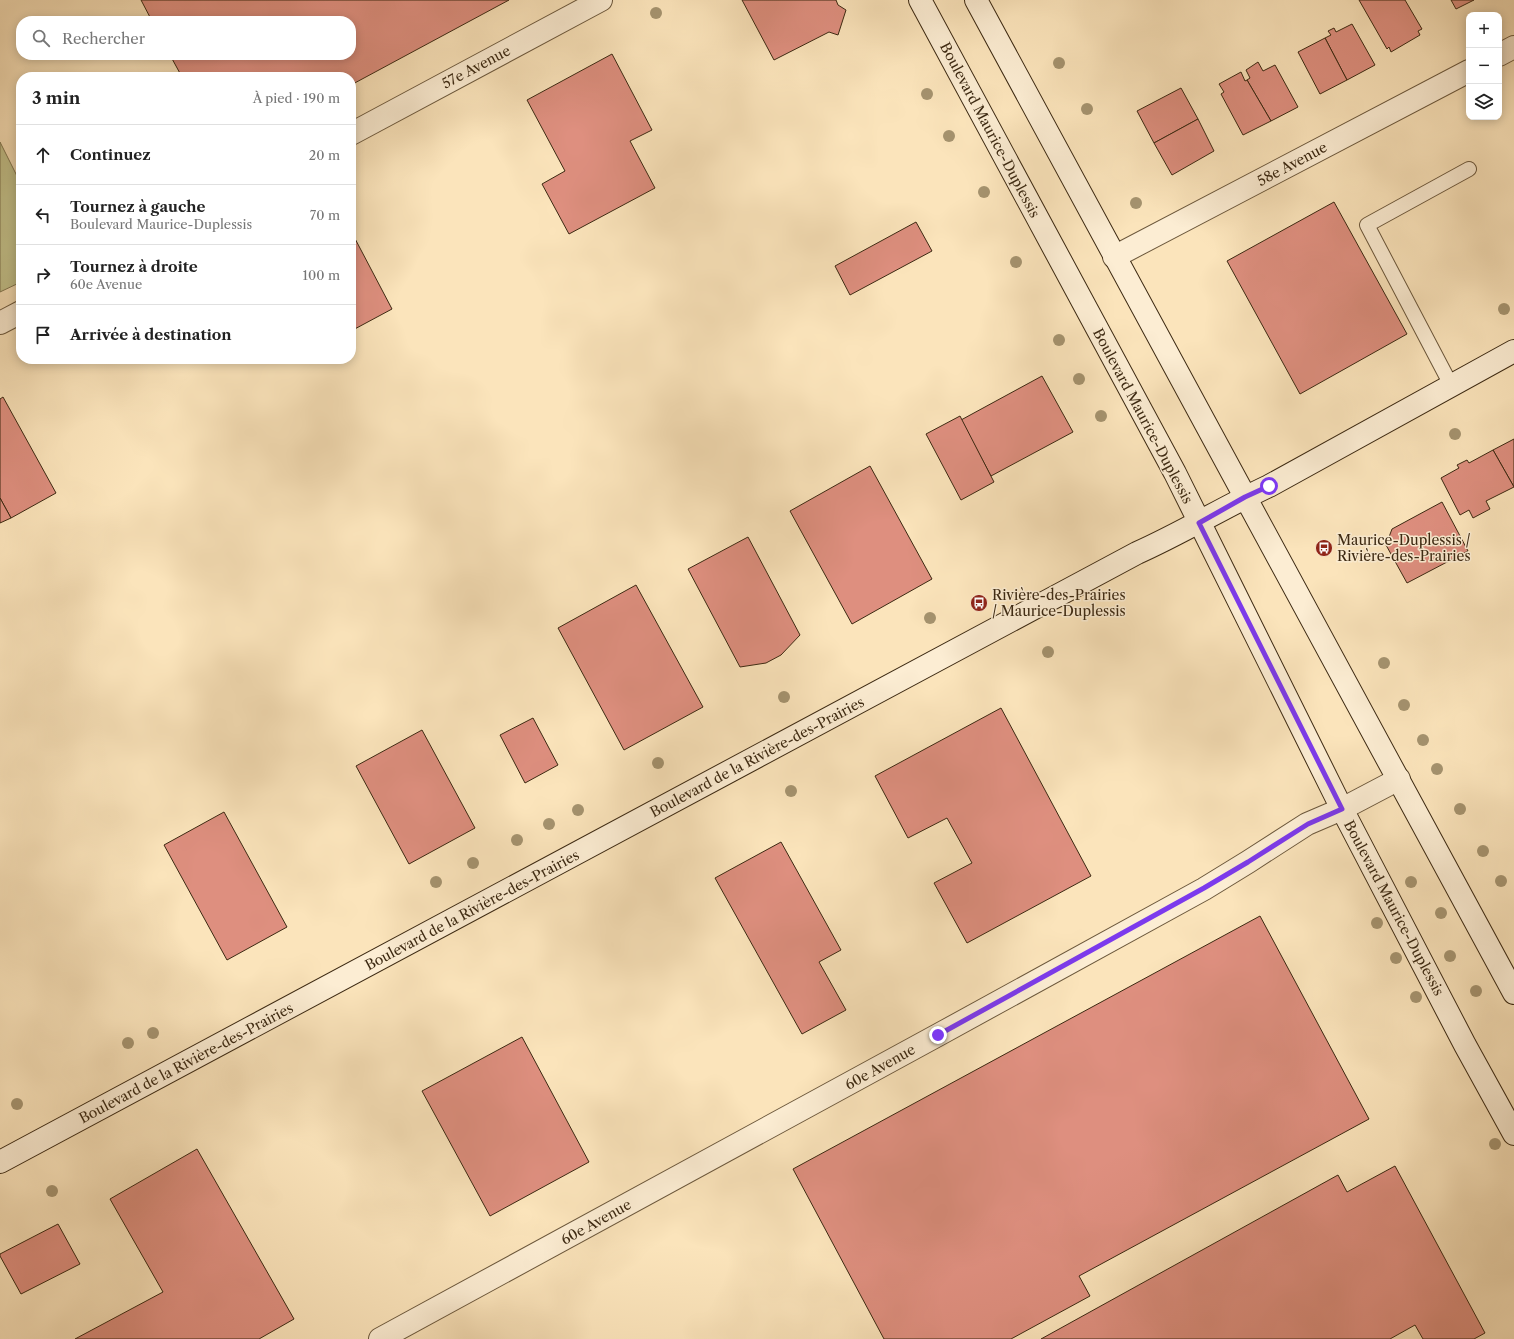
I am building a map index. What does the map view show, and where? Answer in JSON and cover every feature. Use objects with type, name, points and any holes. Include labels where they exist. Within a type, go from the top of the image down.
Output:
[{"type":"street","name":"57e Avenue","points":[[356,131],[601,0]]},
{"type":"street","name":"Boulevard Maurice-Duplessis","points":[[920,0],[1175,473],[1342,809],[1465,1045],[1512,1124]]},
{"type":"street","points":[[976,0],[1514,993]]},
{"type":"street","points":[[1502,53],[1514,47]]},
{"type":"street","name":"58e Avenue","points":[[1114,257],[1466,73]]},
{"type":"street","points":[[0,323],[16,315]]},
{"type":"street","name":"Boulevard de la Rivière-des-Prairies","points":[[0,1162],[1136,553],[1199,523],[1245,497],[1269,486],[1514,351]]},
{"type":"street","name":"60e Avenue","points":[[380,1339],[1108,942],[1248,862],[1302,827],[1342,809],[1399,779]]},
{"type":"lane","points":[[1451,385],[1367,225],[1469,168]]},
{"type":"green space","points":[[0,142],[16,174],[16,284],[0,292]]},
{"type":"building","points":[[141,0],[509,0],[356,82],[356,72],[179,72],[173,60],[356,60],[356,16],[149,16]]},
{"type":"building","points":[[742,0],[836,0],[838,5],[846,10],[838,35],[829,32],[774,60]]},
{"type":"building","points":[[1359,0],[1405,0],[1422,29],[1418,31],[1420,35],[1391,52],[1389,47],[1387,49]]},
{"type":"building","points":[[1451,0],[1474,0],[1456,9]]},
{"type":"building","points":[[1352,24],[1375,65],[1347,80],[1325,38],[1331,35],[1328,31],[1334,28],[1336,32]]},
{"type":"building","points":[[1325,38],[1347,80],[1320,94],[1298,52]]},
{"type":"building","points":[[612,54],[652,130],[630,141],[655,188],[569,234],[542,184],[565,171],[527,100]]},
{"type":"building","points":[[1258,62],[1263,71],[1275,65],[1298,107],[1271,121],[1247,80],[1250,78],[1246,70]]},
{"type":"building","points":[[1241,72],[1245,81],[1247,80],[1271,121],[1243,135],[1221,94],[1224,92],[1219,84]]},
{"type":"building","points":[[1181,88],[1198,119],[1154,143],[1137,111]]},
{"type":"building","points":[[1198,119],[1214,151],[1172,175],[1154,143]]},
{"type":"building","points":[[1334,202],[1407,334],[1300,394],[1227,261]]},
{"type":"building","points":[[916,222],[932,251],[850,295],[835,266]]},
{"type":"building","points":[[356,241],[392,309],[356,328]]},
{"type":"building","points":[[1042,376],[1073,432],[991,476],[961,420]]},
{"type":"building","points":[[3,397],[56,493],[11,518],[0,498],[0,399]]},
{"type":"building","points":[[960,416],[994,482],[961,500],[926,434]]},
{"type":"building","points":[[1514,439],[1514,487],[1493,450]]},
{"type":"building","points":[[1493,450],[1514,487],[1486,501],[1490,509],[1473,518],[1469,510],[1460,515],[1441,478],[1459,468],[1457,465],[1467,460],[1469,463]]},
{"type":"building","points":[[870,466],[932,579],[852,624],[790,511]]},
{"type":"building","points":[[0,498],[11,518],[0,523]]},
{"type":"building","points":[[1442,502],[1468,551],[1407,583],[1386,545],[1392,529]]},
{"type":"building","points":[[748,537],[800,635],[781,655],[766,663],[740,667],[688,569]]},
{"type":"building","points":[[636,585],[703,707],[624,750],[558,628]]},
{"type":"building","points":[[1001,708],[1091,876],[967,943],[934,883],[972,863],[947,818],[908,838],[875,776]]},
{"type":"building","points":[[533,718],[558,765],[525,783],[500,735]]},
{"type":"building","points":[[422,730],[475,828],[409,864],[356,766]]},
{"type":"building","points":[[224,812],[287,927],[227,960],[164,845]]},
{"type":"building","points":[[781,842],[841,950],[819,962],[846,1010],[802,1034],[715,878]]},
{"type":"building","points":[[1260,916],[1369,1119],[1079,1276],[1090,1296],[1011,1339],[884,1339],[793,1169]]},
{"type":"building","points":[[522,1037],[589,1162],[490,1216],[422,1091]]},
{"type":"building","points":[[197,1149],[294,1319],[259,1339],[75,1339],[163,1292],[110,1199]]},
{"type":"building","points":[[1395,1166],[1485,1333],[1474,1339],[1423,1339],[1415,1325],[1390,1339],[1041,1339],[1338,1175],[1347,1192]]},
{"type":"building","points":[[58,1224],[80,1264],[21,1294],[0,1254]]},
{"type":"place","name":"Maurice-Duplessis / Rivière-des-Prairies","points":[[1324,548]]},
{"type":"place","name":"Rivière-des-Prairies / Maurice-Duplessis","points":[[979,603]]},
{"type":"route","points":[[938,1035],[1204,888],[1248,862],[1293,832],[1342,809],[1199,523],[1245,497],[1269,486]]}]
